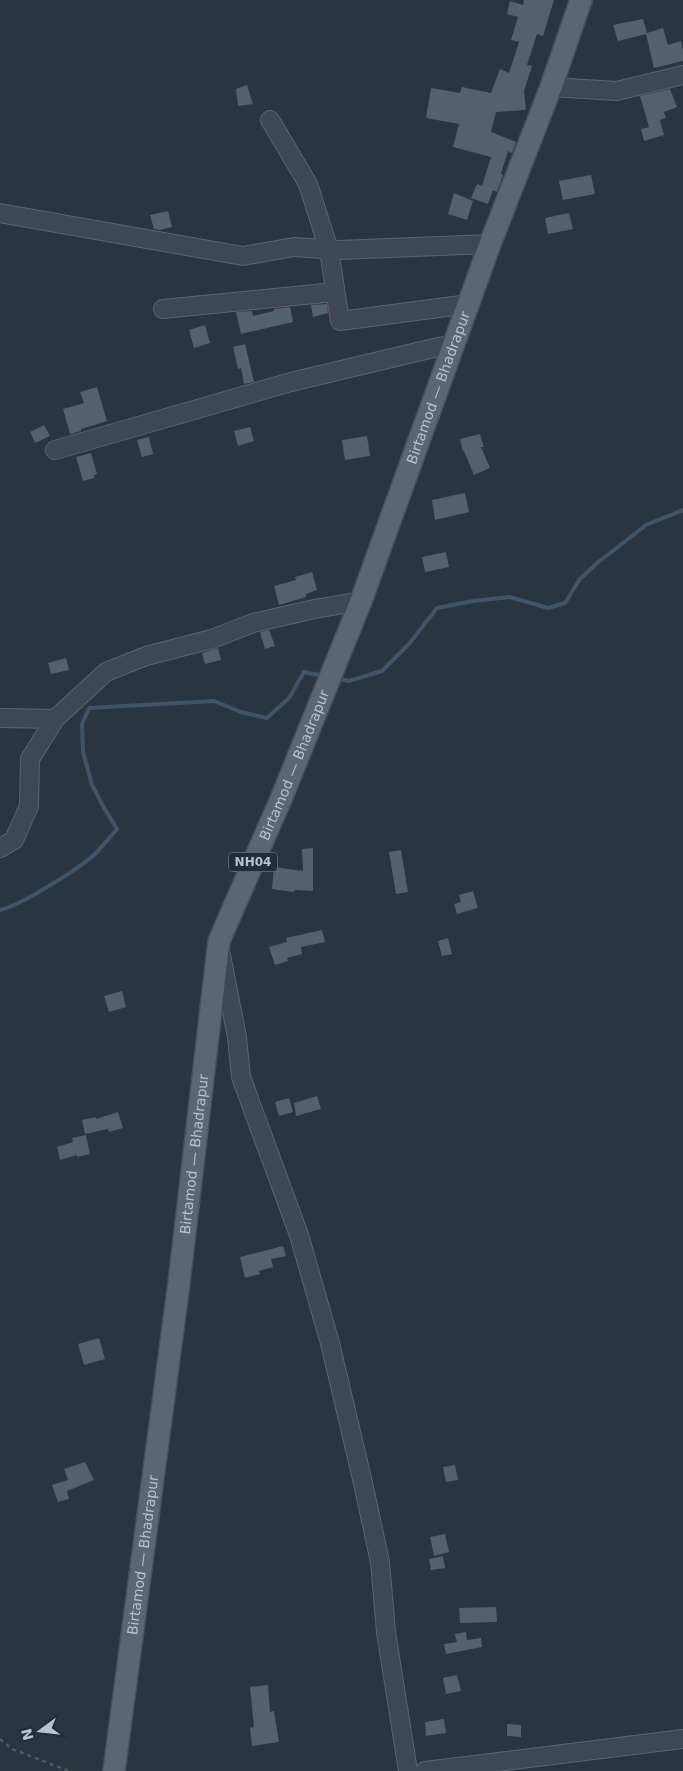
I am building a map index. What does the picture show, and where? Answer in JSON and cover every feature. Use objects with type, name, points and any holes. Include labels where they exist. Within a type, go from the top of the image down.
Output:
[{"type":"main road","name":"Birtamod — Bhadrapur","points":[[114,1771],[179,1283],[219,941],[281,799],[361,601],[490,244],[582,0]]},
{"type":"street","points":[[551,86],[617,91],[683,75]]},
{"type":"street","points":[[270,120],[308,184],[330,250],[340,321],[468,304]]},
{"type":"street","points":[[0,212],[243,256],[294,248],[330,250],[490,244]]},
{"type":"street","points":[[163,309],[335,292]]},
{"type":"street","points":[[55,450],[291,382],[438,347],[454,345]]},
{"type":"street","points":[[0,848],[14,840],[29,806],[30,759],[56,719],[106,672],[146,656],[212,639],[253,622],[361,601]]},
{"type":"street","points":[[0,718],[56,719]]},
{"type":"street","points":[[219,941],[237,1038],[242,1077],[299,1235],[330,1343],[364,1483],[380,1562],[386,1632],[408,1771]]},
{"type":"street","points":[[426,1771],[683,1739]]},
{"type":"path","points":[[0,1739],[12,1749],[70,1771]]},
{"type":"building","points":[[524,0],[554,0],[543,36],[537,34],[527,65],[532,66],[524,91],[526,110],[496,112],[491,132],[516,142],[512,153],[508,151],[497,192],[493,190],[488,204],[471,198],[477,184],[482,186],[491,157],[453,147],[459,124],[426,118],[431,88],[460,93],[462,87],[491,93],[500,69],[509,73],[519,42],[511,40],[518,17],[507,14],[510,1],[523,5]]},
{"type":"building","points":[[643,19],[647,33],[663,28],[668,45],[681,41],[683,61],[654,68],[646,34],[618,41],[613,25]]},
{"type":"building","points":[[247,85],[253,104],[238,106],[236,89]]},
{"type":"building","points":[[670,89],[677,107],[664,112],[666,118],[660,120],[664,135],[644,141],[641,129],[649,127],[640,96]]},
{"type":"building","points":[[591,175],[595,194],[563,200],[559,181]]},
{"type":"building","points":[[454,193],[473,201],[467,220],[448,214]]},
{"type":"building","points":[[168,211],[172,227],[160,230],[154,229],[150,215]]},
{"type":"building","points":[[569,213],[573,229],[548,234],[545,218]]},
{"type":"building","points":[[327,304],[328,313],[313,317],[311,305]]},
{"type":"building","points":[[290,307],[293,322],[241,334],[236,312],[252,311],[253,316],[274,311],[274,309]]},
{"type":"building","points":[[205,325],[210,343],[194,348],[189,330]]},
{"type":"building","points":[[245,344],[254,382],[244,384],[241,368],[238,369],[233,347]]},
{"type":"building","points":[[97,387],[107,421],[70,434],[63,409],[84,403],[80,392]]},
{"type":"building","points":[[44,425],[50,436],[35,443],[30,432]]},
{"type":"building","points":[[250,427],[254,441],[238,446],[234,431]]},
{"type":"building","points":[[480,434],[484,447],[481,447],[490,468],[474,475],[463,452],[460,439]]},
{"type":"building","points":[[367,436],[370,456],[345,460],[342,440]]},
{"type":"building","points":[[149,437],[153,454],[142,457],[137,440]]},
{"type":"building","points":[[91,453],[97,474],[94,475],[94,478],[83,481],[76,457]]},
{"type":"building","points":[[465,493],[469,512],[435,520],[432,500]]},
{"type":"building","points":[[446,552],[449,567],[425,572],[422,557]]},
{"type":"building","points":[[312,572],[317,590],[306,594],[306,597],[279,605],[274,586],[296,580],[295,577]]},
{"type":"building","points":[[269,630],[275,646],[265,649],[260,632]]},
{"type":"building","points":[[218,648],[221,660],[205,664],[202,653]]},
{"type":"building","points":[[66,658],[69,670],[51,674],[48,663]]},
{"type":"building","points":[[313,848],[313,891],[295,890],[294,892],[272,889],[274,867],[303,871],[302,849]]},
{"type":"building","points":[[401,850],[408,892],[396,894],[389,852]]},
{"type":"building","points":[[473,891],[478,908],[457,914],[454,904],[461,902],[459,895]]},
{"type":"building","points":[[322,930],[325,942],[301,947],[302,954],[287,958],[288,961],[275,965],[269,947],[287,942],[286,938]]},
{"type":"building","points":[[448,938],[452,954],[442,956],[438,941]]},
{"type":"building","points":[[122,991],[126,1007],[109,1012],[104,996]]},
{"type":"building","points":[[317,1096],[321,1109],[296,1116],[294,1103]]},
{"type":"building","points":[[289,1098],[293,1112],[279,1116],[275,1102]]},
{"type":"building","points":[[118,1112],[123,1128],[109,1132],[108,1129],[85,1134],[82,1120],[96,1117],[96,1119]]},
{"type":"building","points":[[86,1135],[90,1154],[77,1157],[77,1155],[60,1160],[57,1147],[73,1142],[72,1138]]},
{"type":"building","points":[[283,1246],[286,1256],[271,1259],[273,1267],[259,1271],[260,1274],[245,1278],[240,1257]]},
{"type":"building","points":[[99,1338],[105,1359],[84,1365],[78,1344]]},
{"type":"building","points":[[85,1462],[94,1480],[67,1491],[69,1499],[58,1502],[52,1485],[68,1480],[64,1469]]},
{"type":"building","points":[[455,1465],[458,1480],[446,1482],[443,1467]]},
{"type":"building","points":[[445,1534],[449,1552],[434,1556],[430,1537]]},
{"type":"building","points":[[443,1556],[445,1568],[431,1570],[429,1559]]},
{"type":"building","points":[[496,1607],[497,1622],[460,1623],[459,1608]]},
{"type":"building","points":[[466,1632],[467,1640],[481,1638],[482,1647],[446,1654],[444,1644],[457,1642],[455,1634]]},
{"type":"building","points":[[457,1675],[461,1691],[446,1694],[443,1678]]},
{"type":"building","points":[[268,1685],[270,1712],[274,1711],[279,1742],[252,1746],[250,1728],[254,1727],[250,1687]]},
{"type":"building","points":[[444,1719],[446,1733],[426,1736],[425,1722]]},
{"type":"building","points":[[507,1724],[521,1725],[521,1737],[507,1736]]},
{"type":"waterway","points":[[336,678],[349,681],[382,671],[409,644],[437,608],[473,601],[510,597],[548,608],[565,603],[580,579],[596,564],[646,525],[683,510]]},
{"type":"waterway","points":[[0,910],[34,895],[75,869],[94,855],[117,829],[92,785],[83,752],[82,724],[89,708],[214,701],[241,712],[267,718],[289,698],[304,672],[324,676]]}]
